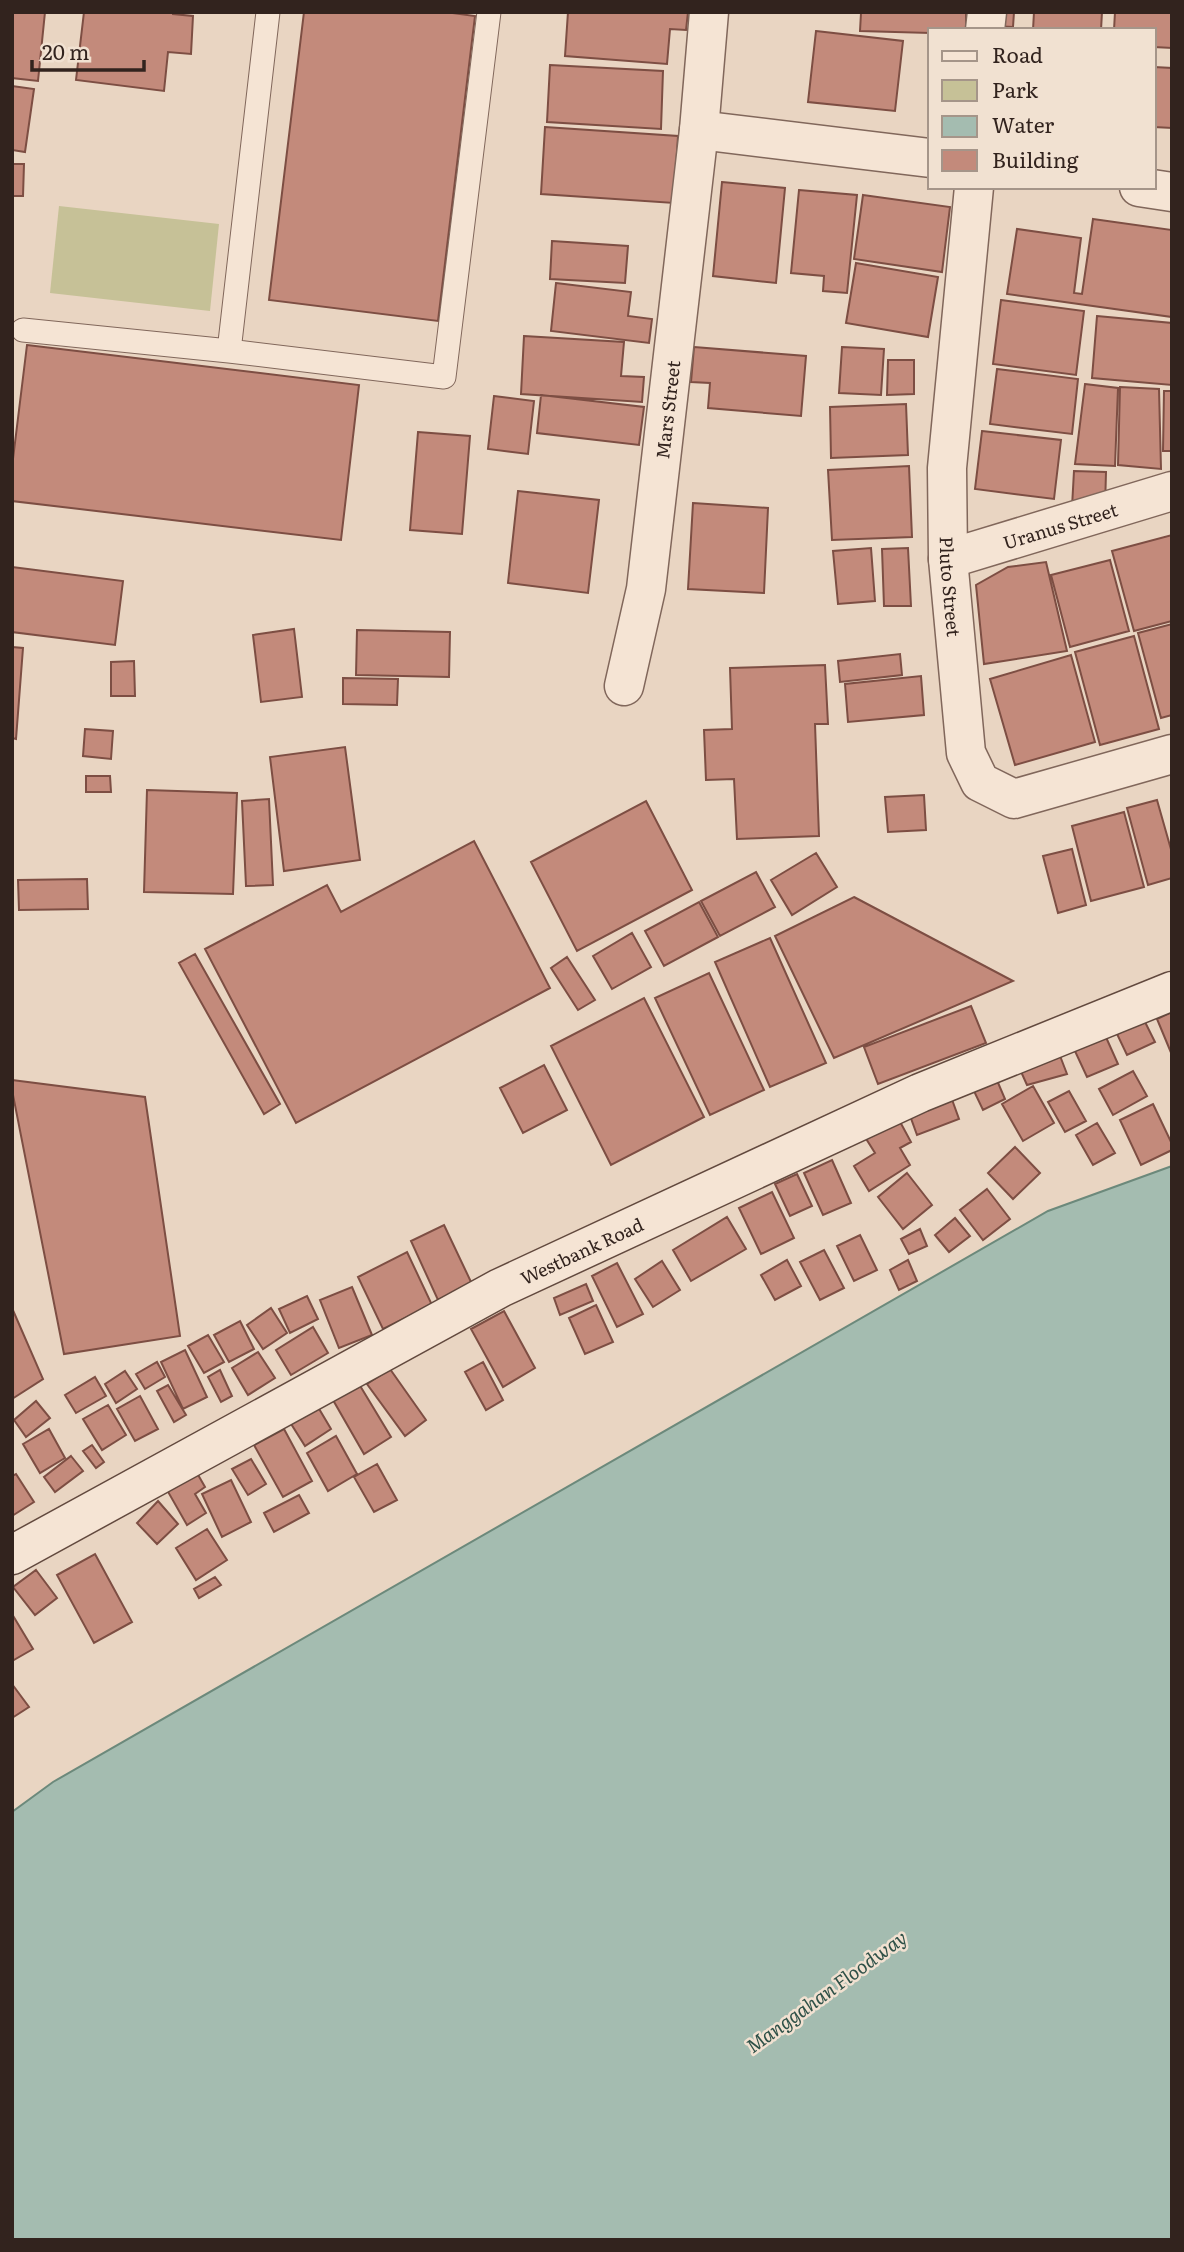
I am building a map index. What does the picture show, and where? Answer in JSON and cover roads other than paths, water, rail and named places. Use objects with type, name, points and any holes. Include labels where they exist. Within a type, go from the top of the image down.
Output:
[{"type":"street","name":"Mars Street","points":[[624,686],[646,589],[699,130],[709,12]]},
{"type":"street","points":[[699,130],[928,158]]},
{"type":"street","name":"Pluto Street","points":[[974,189],[947,468],[948,559],[965,753],[980,782],[1014,799],[1172,754]]},
{"type":"street","points":[[1152,189],[1172,192]]},
{"type":"street","name":"Uranus Street","points":[[948,559],[1172,491]]},
{"type":"street","name":"Westbank Road","points":[[12,1555],[500,1288],[920,1093],[1172,991]]},
{"type":"lane","points":[[229,351],[268,12]]},
{"type":"lane","points":[[23,330],[443,377],[489,12]]},
{"type":"water","name":"Manggahan Floodway","points":[[1172,1166],[1172,2240],[12,2240],[12,1812],[53,1782],[1048,1211]]}]
